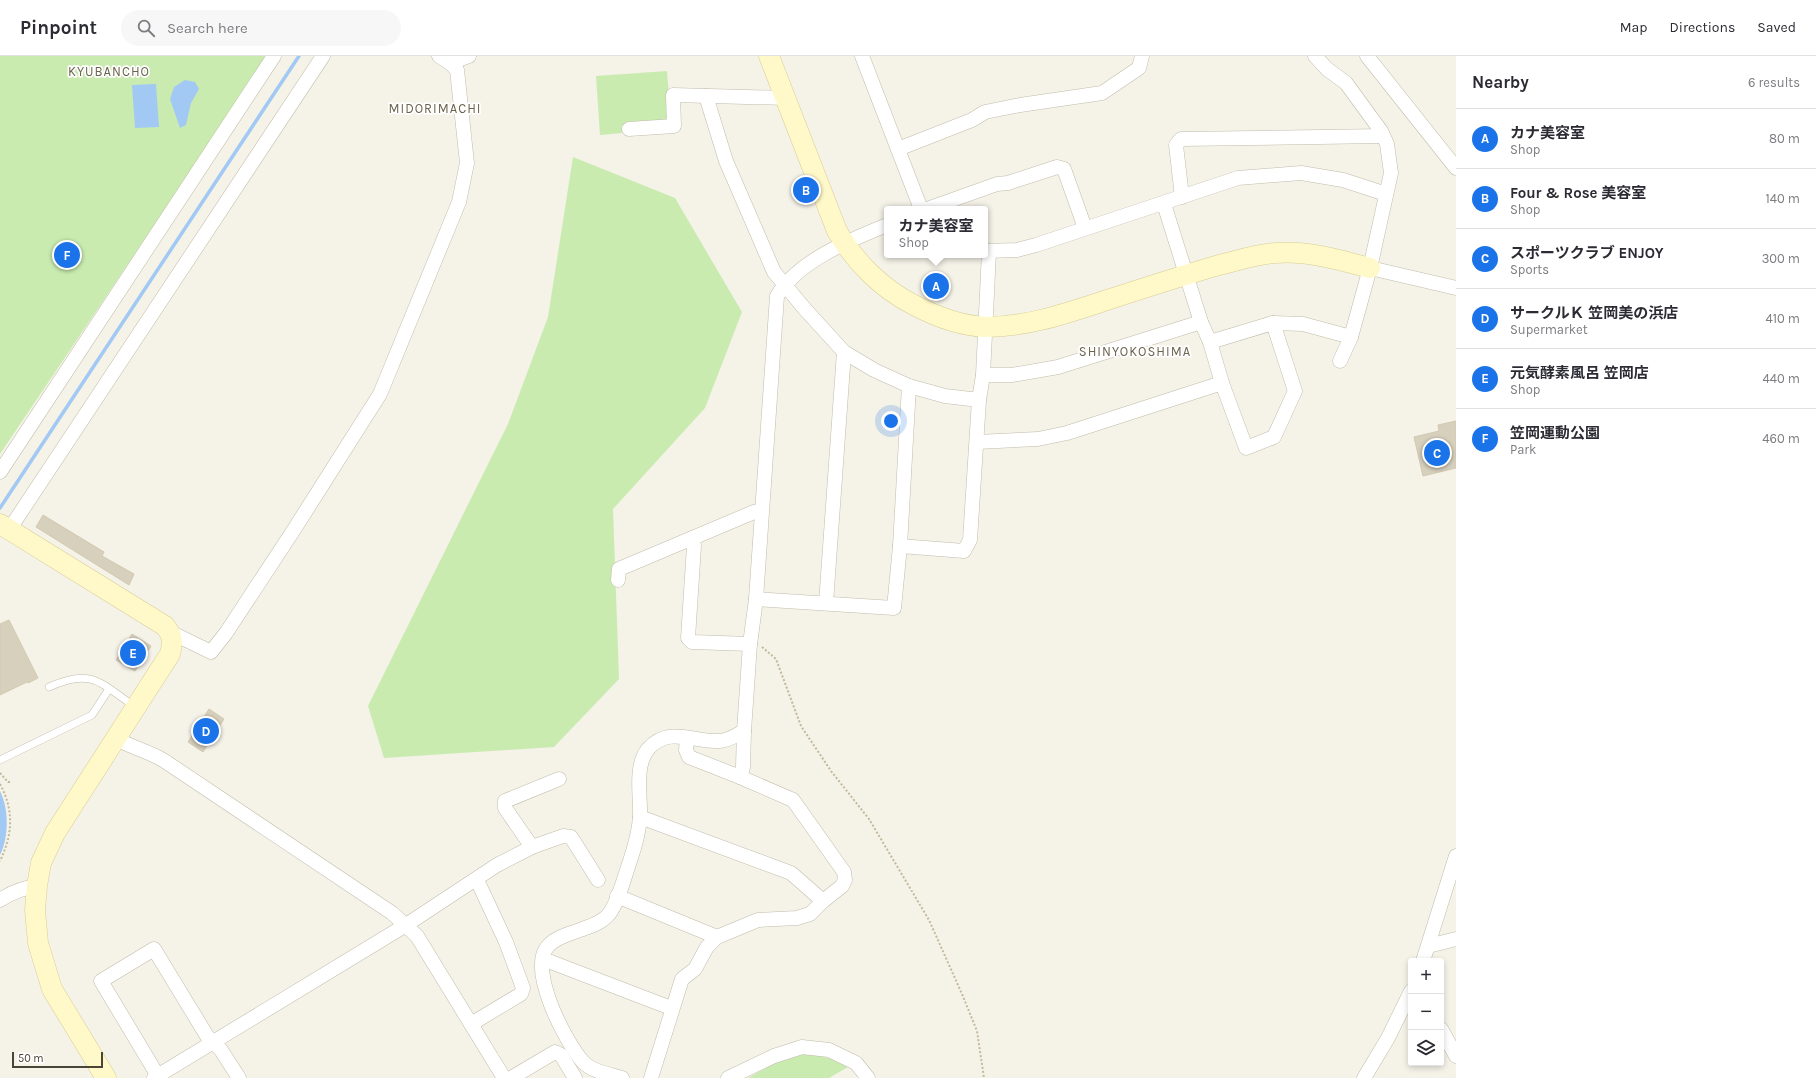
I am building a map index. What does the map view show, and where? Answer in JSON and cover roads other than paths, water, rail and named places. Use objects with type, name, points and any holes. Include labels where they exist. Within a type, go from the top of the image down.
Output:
[{"type":"street","points":[[0,472],[274,56]]},
{"type":"street","points":[[106,1078],[52,989],[38,943],[35,910],[37,886],[41,863],[54,833],[170,654],[173,642],[170,632],[165,626],[140,609],[5,527],[323,56]]},
{"type":"street","points":[[444,59],[469,56]]},
{"type":"street","points":[[768,56],[786,98],[837,231],[844,243],[876,279],[900,298],[928,312],[959,322],[985,327],[1008,326],[1035,322],[1072,312],[1186,274],[1245,258],[1275,253],[1306,252],[1456,288]]},
{"type":"street","points":[[862,56],[920,206]]},
{"type":"street","points":[[898,148],[972,120],[985,112],[1020,104],[1102,93],[1140,68],[1142,56]]},
{"type":"street","points":[[1315,56],[1327,69],[1346,83],[1376,123],[1387,144],[1391,173],[1370,268],[1351,336],[1340,361]]},
{"type":"street","points":[[1367,56],[1456,168]]},
{"type":"street","points":[[170,632],[211,652],[226,633],[295,528],[380,394],[459,202],[466,169],[467,163],[457,70],[444,59]]},
{"type":"street","points":[[629,129],[674,126],[672,96],[786,98]]},
{"type":"street","points":[[706,96],[726,161],[774,272],[844,352],[874,370],[909,386],[946,396],[979,400]]},
{"type":"street","points":[[1182,197],[1176,145],[1182,139],[1383,136]]},
{"type":"street","points":[[935,206],[997,184],[1008,183],[1057,167],[1064,169],[1085,228]]},
{"type":"street","points":[[988,252],[1016,250],[1036,245],[1085,228],[1164,204],[1238,178],[1301,173],[1343,180],[1386,194]]},
{"type":"street","points":[[1164,204],[1201,322],[1210,342],[1222,383],[1246,448],[1274,436],[1295,391],[1273,323]]},
{"type":"street","points":[[740,777],[743,767],[750,644],[756,599],[777,296],[784,284],[793,275],[844,243],[884,226]]},
{"type":"street","points":[[900,546],[964,551],[970,540],[979,400],[983,375],[987,258]]},
{"type":"street","points":[[983,375],[1012,375],[1058,367],[1201,322]]},
{"type":"street","points":[[1210,342],[1273,323],[1303,324],[1351,336]]},
{"type":"street","points":[[826,603],[844,352]]},
{"type":"street","points":[[976,442],[1038,439],[1068,433],[1222,383]]},
{"type":"street","points":[[756,599],[894,608],[900,546],[909,386]]},
{"type":"street","points":[[618,580],[619,569],[754,512],[761,511]]},
{"type":"street","points":[[692,538],[694,546],[688,638],[692,642],[750,644]]},
{"type":"street","points":[[622,1078],[596,1070],[584,1062],[554,1016],[544,983],[542,970],[543,958],[547,946],[559,937],[595,924],[609,914],[637,842],[640,817],[640,766],[647,750],[659,739],[672,736],[719,742],[727,740],[744,731]]},
{"type":"street","points":[[115,738],[124,743],[150,752],[163,760],[392,913],[406,925],[417,936],[504,1078]]},
{"type":"street","points":[[651,1078],[671,1008],[682,979],[695,969],[707,947],[718,937],[758,920],[797,918],[810,914],[823,901],[842,886],[845,880],[844,872],[793,800],[689,757],[686,750],[687,738]]},
{"type":"street","points":[[532,847],[505,808],[505,801],[559,779]]},
{"type":"street","points":[[640,817],[791,873],[823,901]]},
{"type":"street","points":[[239,1078],[215,1042],[207,1036],[154,949],[101,981],[156,1077],[215,1042],[406,925],[478,880],[497,865],[532,847],[563,836],[571,837],[598,880]]},
{"type":"street","points":[[1424,958],[1456,856]]},
{"type":"street","points":[[471,1024],[521,994],[524,988],[506,942],[478,880]]},
{"type":"street","points":[[0,900],[14,891],[26,887],[37,886]]},
{"type":"street","points":[[617,896],[718,937]]},
{"type":"street","points":[[1428,946],[1456,939]]},
{"type":"street","points":[[543,958],[671,1008]]},
{"type":"street","points":[[1364,1078],[1388,1038],[1410,994]]},
{"type":"street","points":[[1442,1030],[1456,1056]]},
{"type":"street","points":[[728,1078],[774,1056],[802,1047],[829,1050],[836,1053],[856,1063],[868,1078]]},
{"type":"street","points":[[511,1078],[555,1052],[561,1055],[575,1078]]},
{"type":"lane","points":[[49,687],[67,679],[86,678],[97,681],[135,706]]},
{"type":"lane","points":[[0,760],[92,715],[109,689]]},
{"type":"water","points":[[185,80],[195,82],[199,89],[191,103],[186,125],[180,128],[170,99],[174,87]]},
{"type":"water","points":[[156,84],[159,127],[135,128],[132,85]]},
{"type":"water","points":[[0,791],[5,806],[7,823],[5,840],[0,855]]},
{"type":"waterway","points":[[0,508],[299,56]]},
{"type":"place","name":"Four & Rose 美容室","points":[[806,190]]},
{"type":"place","name":"笠岡運動公園","points":[[67,255]]},
{"type":"place","name":"カナ美容室","points":[[936,286]]},
{"type":"place","name":"スポーツクラブ ENJOY","points":[[1437,453]]},
{"type":"place","name":"元気酵素風呂 笠岡店","points":[[133,653]]},
{"type":"place","name":"サークルＫ 笠岡美の浜店","points":[[206,731]]},
{"type":"district","name":"KYUBANCHO","points":[[109,71]]},
{"type":"district","name":"MIDORIMACHI","points":[[435,108]]},
{"type":"district","name":"SHINYOKOSHIMA","points":[[1135,351]]}]
